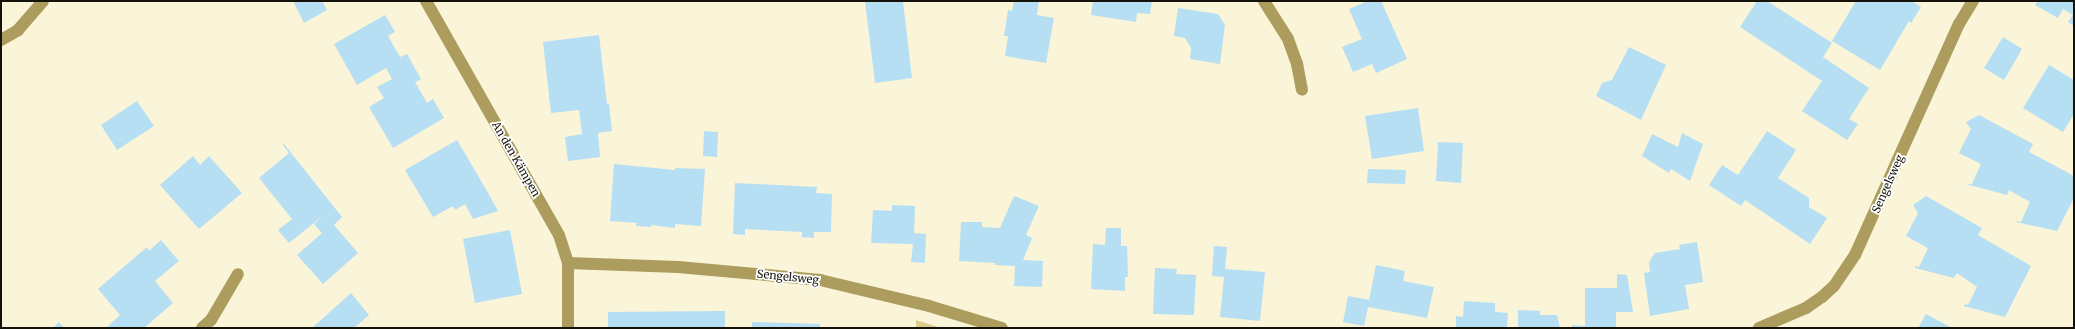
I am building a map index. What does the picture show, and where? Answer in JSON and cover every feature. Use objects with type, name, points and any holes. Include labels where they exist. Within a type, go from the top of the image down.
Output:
[{"type":"street","points":[[1,40],[18,30],[44,1]]},
{"type":"street","name":"An den Kämpen","points":[[426,1],[559,235],[568,263],[568,328]]},
{"type":"street","points":[[1264,1],[1288,38],[1297,64],[1302,90]]},
{"type":"street","name":"Sengelsweg","points":[[1759,328],[1806,308],[1822,297],[1834,286],[1855,255],[1959,24],[1973,1]]},
{"type":"street","name":"Sengelsweg","points":[[568,263],[678,267],[820,280],[929,306],[1002,328]]},
{"type":"street","points":[[202,328],[211,320],[238,274]]},
{"type":"shaded area","points":[[916,320],[938,327],[938,328],[916,328]]},
{"type":"building","points":[[293,1],[322,1],[327,10],[304,23]]},
{"type":"building","points":[[865,1],[903,1],[912,78],[875,83]]},
{"type":"building","points":[[1014,1],[1039,1],[1037,15],[1054,18],[1046,63],[1005,56],[1008,36],[1004,36],[1008,10],[1012,11]]},
{"type":"building","points":[[1093,1],[1152,1],[1150,14],[1137,13],[1136,22],[1091,15]]},
{"type":"building","points":[[1368,1],[1381,1],[1407,59],[1376,73],[1372,64],[1353,72],[1342,47],[1362,39],[1349,9]]},
{"type":"building","points":[[1757,1],[1767,1],[1832,43],[1823,57],[1869,88],[1849,119],[1858,124],[1847,140],[1802,111],[1822,81],[1740,27]]},
{"type":"building","points":[[1856,1],[1912,1],[1921,7],[1911,23],[1909,21],[1880,70],[1832,41]]},
{"type":"building","points":[[2038,1],[2074,1],[2074,26],[2068,22],[2073,15],[2063,9],[2058,18],[2035,5]]},
{"type":"building","points":[[1178,8],[1218,14],[1225,25],[1220,64],[1190,59],[1191,48],[1185,38],[1174,36]]},
{"type":"building","points":[[385,15],[395,32],[388,36],[400,57],[407,54],[421,79],[415,82],[427,103],[433,99],[444,118],[393,148],[369,107],[384,98],[377,87],[392,79],[386,68],[357,85],[334,44]]},
{"type":"building","points":[[599,35],[607,104],[609,104],[612,131],[598,133],[600,157],[568,161],[565,137],[582,134],[579,110],[551,113],[543,42]]},
{"type":"building","points":[[2003,37],[2022,49],[2004,80],[1984,68]]},
{"type":"building","points":[[1629,47],[1666,65],[1641,120],[1596,96],[1602,83],[1612,80]]},
{"type":"building","points":[[2049,65],[2074,80],[2074,114],[2063,132],[2023,108]]},
{"type":"building","points":[[137,101],[154,126],[117,150],[101,125]]},
{"type":"building","points":[[1418,108],[1424,151],[1372,159],[1365,116]]},
{"type":"building","points":[[1979,115],[2033,144],[2029,152],[2074,176],[2074,198],[2057,231],[2016,222],[2021,222],[2030,202],[2009,190],[2007,195],[1966,184],[1972,184],[1981,164],[1959,153],[1971,129],[1966,122]]},
{"type":"building","points":[[704,131],[718,132],[717,157],[703,156]]},
{"type":"building","points":[[1767,131],[1796,150],[1778,178],[1809,198],[1809,207],[1827,218],[1810,244],[1745,200],[1741,206],[1709,185],[1722,165],[1738,175]]},
{"type":"building","points":[[1682,133],[1703,144],[1690,181],[1671,169],[1669,173],[1642,156],[1652,134],[1678,147]]},
{"type":"building","points":[[457,140],[498,211],[473,219],[465,204],[455,210],[453,206],[433,217],[405,170]]},
{"type":"building","points":[[1438,142],[1463,143],[1461,183],[1436,181]]},
{"type":"building","points":[[284,144],[342,217],[334,225],[358,253],[323,284],[297,255],[322,233],[314,224],[325,214],[289,243],[278,230],[292,219],[259,178],[289,153],[283,145]]},
{"type":"building","points":[[193,156],[200,165],[209,156],[242,193],[199,229],[160,185]]},
{"type":"building","points":[[614,164],[675,170],[675,168],[705,169],[701,226],[675,224],[675,228],[651,225],[651,227],[636,226],[637,223],[610,221]]},
{"type":"building","points":[[1368,169],[1406,170],[1405,184],[1367,183]]},
{"type":"building","points":[[735,183],[817,187],[816,193],[832,194],[831,232],[814,232],[814,238],[802,237],[802,232],[745,229],[745,235],[733,234]]},
{"type":"building","points":[[1014,196],[1039,206],[1026,235],[1032,238],[1023,260],[1043,261],[1042,287],[1014,286],[1015,266],[995,265],[995,263],[959,261],[961,222],[982,222],[982,227],[1000,228]]},
{"type":"building","points":[[1926,196],[1982,228],[1978,235],[2031,266],[2005,317],[1964,306],[1965,304],[1968,305],[1977,287],[1957,273],[1954,278],[1915,268],[1915,266],[1919,267],[1928,248],[1906,236],[1918,213],[1913,205]]},
{"type":"building","points":[[892,205],[915,206],[914,233],[926,234],[925,263],[911,262],[913,244],[871,243],[873,210],[892,211]]},
{"type":"building","points":[[1106,228],[1121,228],[1121,246],[1127,246],[1128,277],[1125,277],[1125,291],[1091,289],[1093,244],[1105,245]]},
{"type":"building","points":[[510,230],[522,294],[475,303],[463,239]]},
{"type":"building","points":[[161,240],[179,261],[155,281],[173,303],[144,328],[106,328],[120,315],[98,289],[147,247],[149,251]]},
{"type":"building","points":[[1697,242],[1703,282],[1685,285],[1689,309],[1650,316],[1644,273],[1650,272],[1649,262],[1655,253],[1680,249],[1679,245]]},
{"type":"building","points":[[1214,246],[1227,247],[1225,269],[1265,272],[1260,321],[1220,317],[1224,277],[1212,276]]},
{"type":"building","points":[[1376,265],[1405,271],[1403,281],[1434,287],[1427,318],[1368,307],[1364,326],[1343,322],[1348,296],[1369,300]]},
{"type":"building","points":[[1155,268],[1177,269],[1176,274],[1196,275],[1194,315],[1153,314]]},
{"type":"building","points":[[1617,274],[1627,275],[1633,312],[1616,312],[1616,328],[1572,328],[1572,325],[1585,326],[1585,288],[1617,288]]},
{"type":"building","points":[[351,293],[369,315],[354,328],[312,328]]},
{"type":"building","points":[[1464,301],[1495,303],[1495,312],[1508,313],[1507,328],[1456,328],[1456,316],[1463,317]]},
{"type":"building","points":[[1518,310],[1540,311],[1540,315],[1557,315],[1560,328],[1518,328]]},
{"type":"building","points":[[725,311],[725,328],[608,328],[608,312]]},
{"type":"building","points":[[1926,314],[1952,328],[1918,328]]},
{"type":"building","points":[[59,322],[64,328],[53,328]]},
{"type":"building","points":[[752,322],[820,324],[820,328],[752,328]]}]
